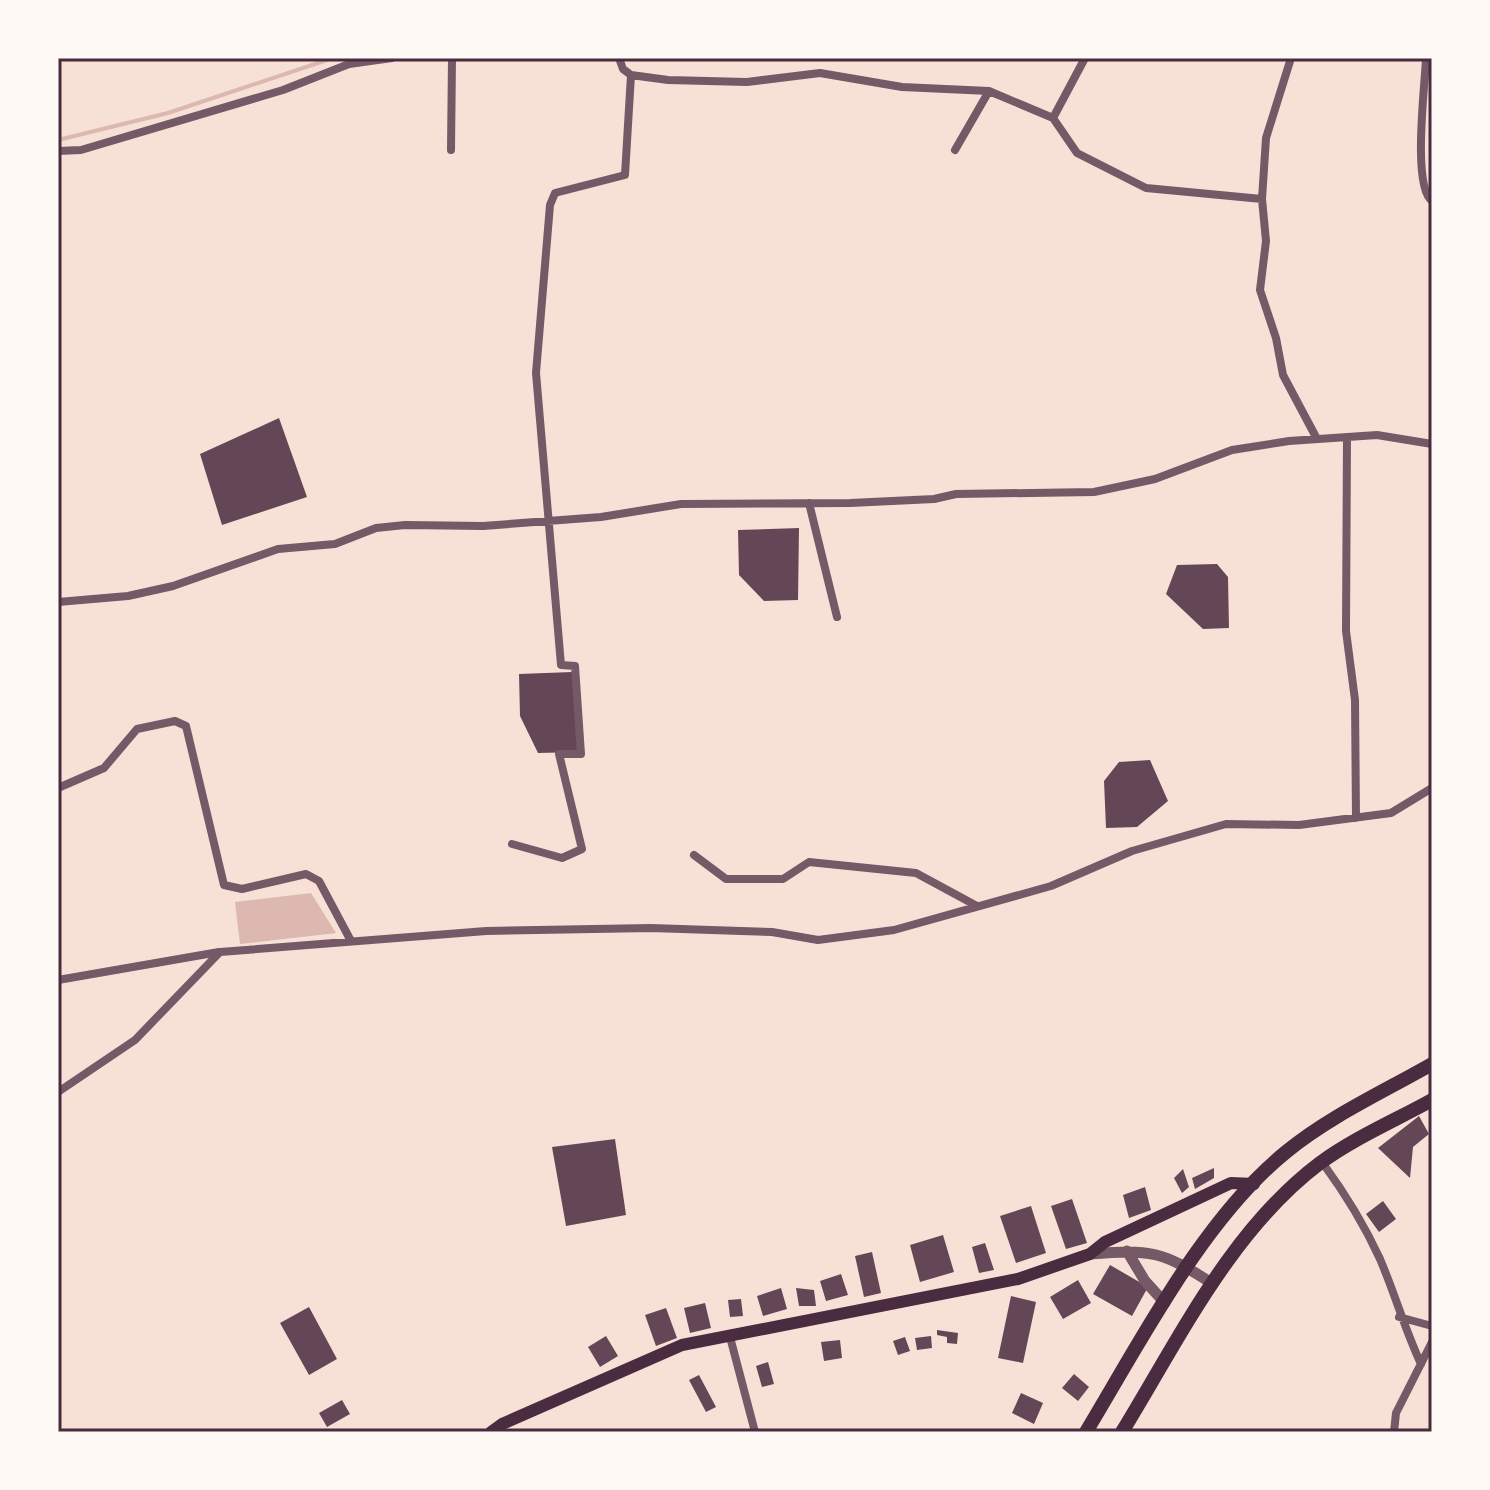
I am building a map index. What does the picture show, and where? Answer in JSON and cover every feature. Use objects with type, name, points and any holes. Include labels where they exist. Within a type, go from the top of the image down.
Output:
[{"type":"main road","points":[[1086,1432],[1187,1268],[1254,1184],[1285,1153],[1327,1122],[1432,1064]]},
{"type":"main road","points":[[1122,1432],[1228,1260],[1266,1216],[1322,1162],[1432,1100]]},
{"type":"main road","points":[[491,1432],[502,1424],[682,1345],[1018,1279],[1090,1254],[1105,1242],[1231,1183],[1254,1184]]},
{"type":"street","points":[[58,151],[81,150],[283,90],[349,64],[392,58]]},
{"type":"street","points":[[451,150],[452,58]]},
{"type":"street","points":[[619,58],[623,69],[631,75],[747,82],[820,73],[902,87],[989,91],[1053,118],[1077,153],[1146,188],[1262,199]]},
{"type":"street","points":[[1053,118],[1085,58]]},
{"type":"street","points":[[1291,58],[1266,138],[1262,199],[1266,241],[1260,290],[1276,338],[1283,375],[1317,439]]},
{"type":"street","points":[[1426,58],[1421,159],[1423,186],[1432,201]]},
{"type":"street","points":[[512,844],[562,858],[582,849],[559,754],[581,754],[575,666],[561,665],[551,520],[536,373],[550,205],[555,193],[625,175],[631,75]]},
{"type":"street","points":[[955,150],[989,91]]},
{"type":"street","points":[[58,602],[128,596],[173,586],[278,549],[335,544],[376,528],[434,524],[483,526],[601,517],[681,504],[809,503],[934,499],[956,494],[1094,492],[1155,479],[1232,450],[1347,437],[1390,436],[1432,444]]},
{"type":"street","points":[[1347,437],[1346,631],[1355,700],[1356,818]]},
{"type":"street","points":[[809,503],[837,617]]},
{"type":"street","points":[[58,788],[104,768],[137,729],[175,721],[186,726],[224,885],[242,889],[306,874],[319,881],[351,941]]},
{"type":"street","points":[[58,980],[220,952],[486,931],[651,928],[772,932],[818,940],[894,930],[1051,886],[1132,851],[1226,824],[1299,825],[1391,813],[1432,788]]},
{"type":"street","points":[[694,855],[726,879],[783,879],[809,862],[916,873],[978,907]]},
{"type":"street","points":[[58,1092],[135,1040],[220,952]]},
{"type":"street","points":[[1322,1162],[1347,1196],[1380,1260],[1399,1317],[1421,1364]]},
{"type":"street","points":[[1090,1254],[1127,1251],[1162,1254],[1213,1284]]},
{"type":"street","points":[[1127,1251],[1145,1281],[1165,1303]]},
{"type":"street","points":[[1399,1317],[1432,1326]]},
{"type":"street","points":[[730,1337],[755,1432]]},
{"type":"street","points":[[1394,1432],[1396,1413],[1432,1342]]},
{"type":"shaded area","points":[[311,893],[336,933],[240,944],[235,902]]},
{"type":"building","points":[[279,418],[307,497],[222,525],[200,454]]},
{"type":"building","points":[[799,528],[798,600],[764,601],[739,575],[738,530]]},
{"type":"building","points":[[1217,564],[1228,577],[1229,628],[1203,629],[1166,594],[1177,565]]},
{"type":"building","points":[[572,672],[580,752],[538,753],[520,716],[519,674]]},
{"type":"building","points":[[1150,760],[1168,801],[1137,827],[1106,828],[1104,781],[1119,762]]},
{"type":"building","points":[[1419,1116],[1429,1134],[1413,1147],[1410,1178],[1378,1148]]},
{"type":"building","points":[[615,1139],[626,1215],[566,1226],[552,1147]]},
{"type":"building","points":[[1214,1168],[1214,1178],[1195,1189],[1192,1178]]},
{"type":"building","points":[[1183,1169],[1189,1187],[1182,1193],[1174,1178]]},
{"type":"building","points":[[1145,1187],[1151,1210],[1129,1218],[1123,1195]]},
{"type":"building","points":[[1072,1199],[1087,1243],[1066,1249],[1051,1206]]},
{"type":"building","points":[[1383,1201],[1396,1219],[1379,1232],[1366,1214]]},
{"type":"building","points":[[1031,1206],[1046,1253],[1016,1263],[1000,1216]]},
{"type":"building","points":[[943,1235],[954,1272],[920,1282],[910,1245]]},
{"type":"building","points":[[985,1243],[994,1270],[979,1273],[972,1247]]},
{"type":"building","points":[[872,1252],[881,1293],[864,1297],[855,1256]]},
{"type":"building","points":[[1110,1265],[1148,1287],[1132,1316],[1093,1294]]},
{"type":"building","points":[[841,1274],[848,1295],[826,1301],[820,1281]]},
{"type":"building","points":[[1078,1280],[1091,1303],[1063,1319],[1050,1297]]},
{"type":"building","points":[[781,1288],[787,1309],[763,1316],[757,1296]]},
{"type":"building","points":[[796,1288],[814,1290],[816,1306],[799,1306]]},
{"type":"building","points":[[1011,1296],[1036,1302],[1023,1363],[998,1358]]},
{"type":"building","points":[[741,1299],[743,1316],[730,1317],[728,1300]]},
{"type":"building","points":[[705,1303],[711,1328],[690,1333],[684,1308]]},
{"type":"building","points":[[309,1307],[337,1359],[309,1375],[280,1323]]},
{"type":"building","points":[[666,1308],[677,1338],[656,1346],[645,1315]]},
{"type":"building","points":[[937,1330],[958,1333],[957,1344],[947,1343],[947,1337],[937,1335]]},
{"type":"building","points":[[606,1336],[618,1356],[600,1367],[588,1347]]},
{"type":"building","points":[[931,1336],[932,1348],[917,1350],[915,1338]]},
{"type":"building","points":[[905,1337],[910,1351],[898,1355],[893,1341]]},
{"type":"building","points":[[840,1340],[842,1358],[824,1361],[821,1342]]},
{"type":"building","points":[[768,1362],[774,1384],[762,1387],[756,1366]]},
{"type":"building","points":[[1074,1374],[1089,1387],[1078,1401],[1062,1388]]},
{"type":"building","points":[[699,1375],[716,1407],[706,1412],[689,1380]]},
{"type":"building","points":[[1021,1393],[1043,1403],[1034,1424],[1012,1413]]},
{"type":"building","points":[[342,1400],[350,1414],[327,1427],[319,1413]]},
{"type":"waterway","points":[[58,140],[168,113],[333,58]]}]
